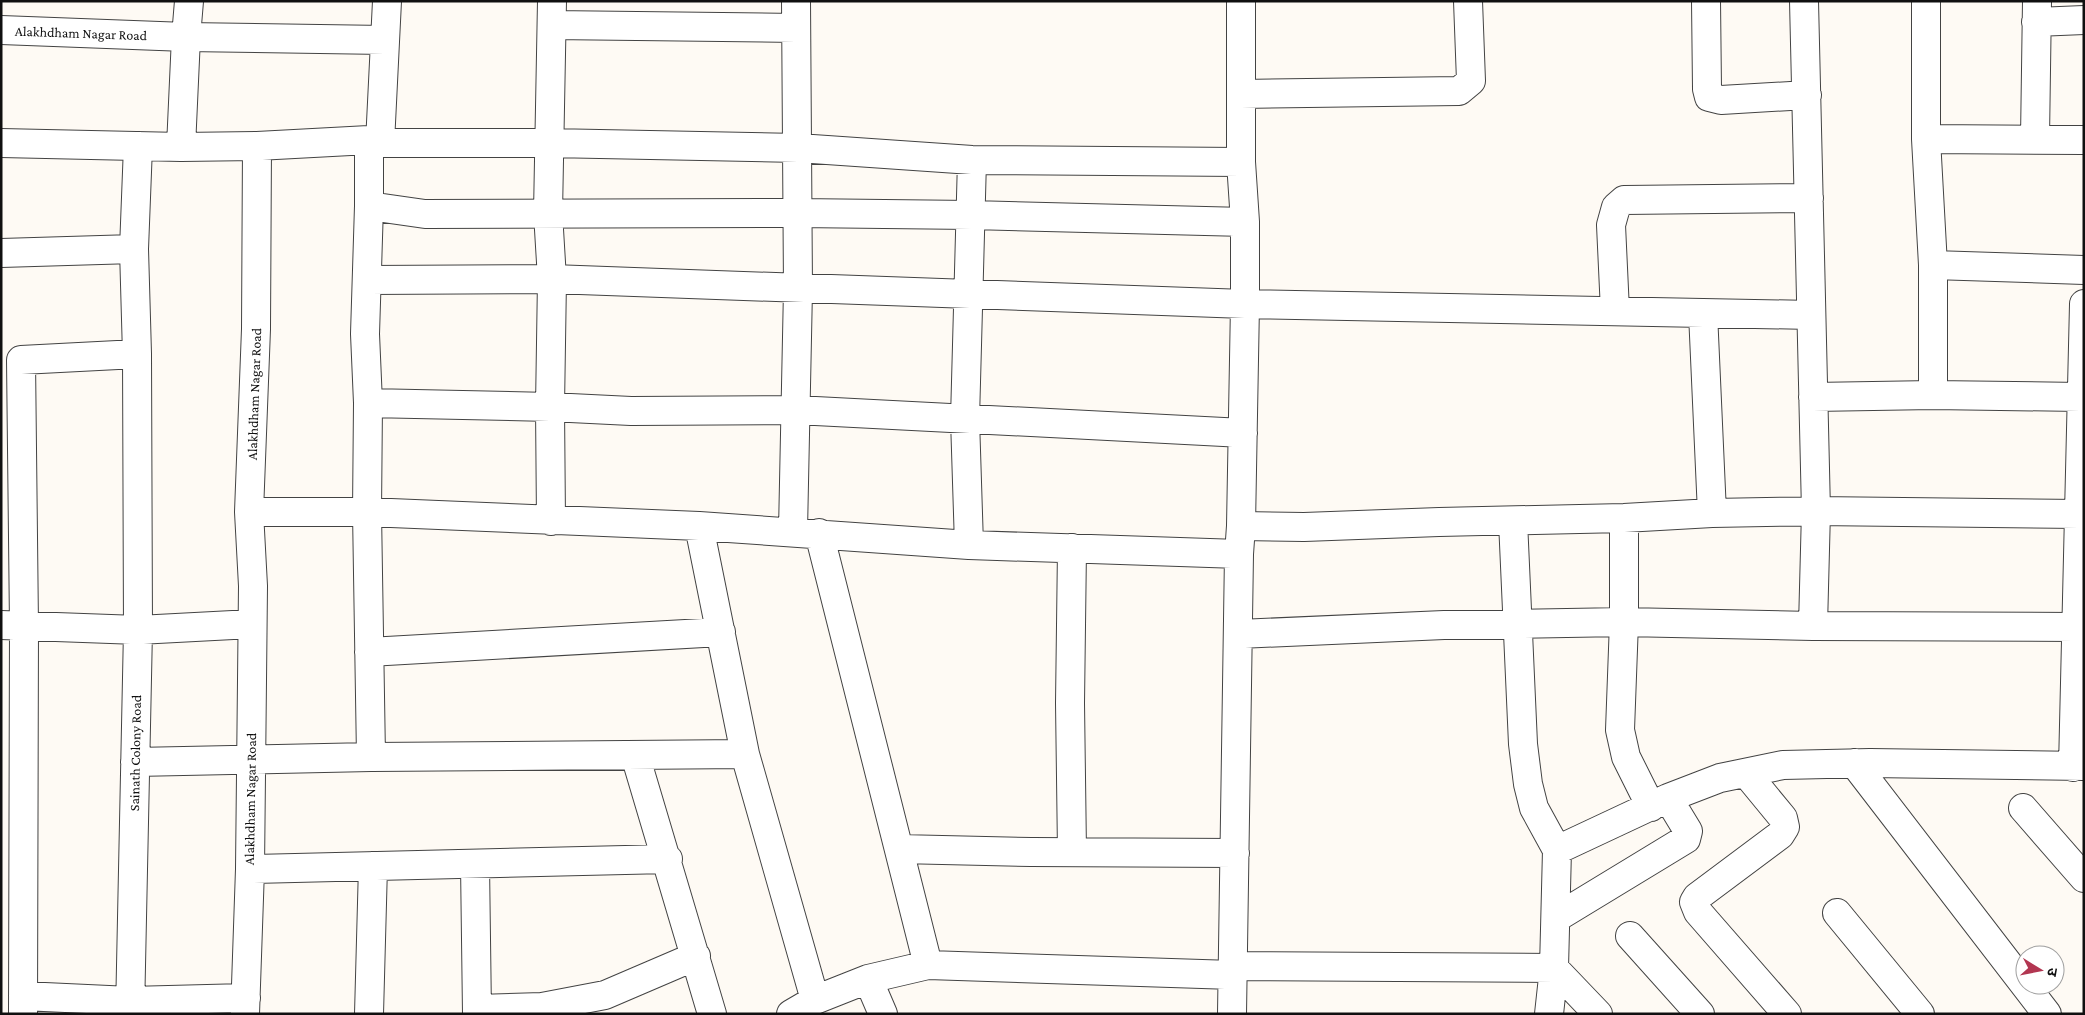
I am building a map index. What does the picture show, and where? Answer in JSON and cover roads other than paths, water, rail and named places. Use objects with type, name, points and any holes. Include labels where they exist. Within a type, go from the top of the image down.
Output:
[{"type":"street","points":[[181,147],[189,1]]},
{"type":"street","points":[[371,757],[367,512],[368,404],[365,334],[369,206],[388,1]]},
{"type":"street","points":[[796,1],[798,148],[796,410],[806,532],[899,848],[928,964]]},
{"type":"street","points":[[1232,1014],[1245,304],[1245,222],[1241,162],[1241,1]]},
{"type":"street","points":[[1241,94],[1459,91],[1471,81],[1468,1]]},
{"type":"street","points":[[1706,1],[1707,89],[1709,97],[1721,100],[1806,95]]},
{"type":"street","points":[[1804,1],[1816,511],[1814,626]]},
{"type":"street","points":[[1926,1],[1926,139],[1933,265],[1933,395]]},
{"type":"street","points":[[2035,138],[2036,12],[2084,20]]},
{"type":"street","points":[[551,521],[552,279],[548,213],[552,13],[796,28]]},
{"type":"street","name":"Alakhdham Nagar Road","points":[[1,30],[186,37],[385,40]]},
{"type":"street","points":[[1926,139],[2035,138],[2084,140]]},
{"type":"street","points":[[1,143],[181,147],[374,142],[549,143],[798,148],[972,160],[1241,162]]},
{"type":"street","name":"Sainath Colony Road","points":[[130,1007],[138,630],[137,354],[134,249],[138,146]]},
{"type":"street","name":"Alakhdham Nagar Road","points":[[246,1006],[250,869],[253,586],[249,512],[256,328],[257,146]]},
{"type":"street","points":[[969,545],[966,419],[972,160]]},
{"type":"street","points":[[1615,311],[1611,225],[1616,207],[1624,200],[1809,198]]},
{"type":"street","points":[[369,206],[425,214],[798,213],[972,215],[1245,222]]},
{"type":"street","points":[[1,253],[134,249]]},
{"type":"street","points":[[1933,265],[2084,270]]},
{"type":"street","points":[[368,280],[552,279],[1245,304],[1811,315]]},
{"type":"street","points":[[1557,850],[1659,803],[1720,778],[1782,765],[1854,763],[2078,766],[2076,627],[2080,397],[2084,304]]},
{"type":"street","points":[[1703,313],[1712,513]]},
{"type":"street","points":[[137,354],[11,360],[12,884],[23,1005],[130,1007],[246,1006]]},
{"type":"street","points":[[1813,397],[1933,395],[2080,397]]},
{"type":"street","points":[[368,404],[550,407],[631,411],[796,410],[1243,433]]},
{"type":"street","points":[[1241,526],[1304,527],[1816,511],[2079,514]]},
{"type":"street","points":[[249,512],[367,512],[699,526],[806,532],[969,545],[1239,554]]},
{"type":"street","points":[[1556,918],[1686,839],[1688,831],[1659,803],[1626,757],[1620,730],[1624,622],[1624,518]]},
{"type":"street","points":[[1513,520],[1516,625],[1523,744],[1528,784],[1534,808],[1557,850],[1554,968],[1549,1014]]},
{"type":"street","points":[[699,526],[745,754],[816,1000]]},
{"type":"street","points":[[1072,548],[1070,703],[1072,852]]},
{"type":"street","points":[[1239,634],[1444,625],[1624,622],[1814,626],[2076,627]]},
{"type":"street","points":[[13,626],[138,630],[252,624]]},
{"type":"street","points":[[369,652],[720,632]]},
{"type":"street","points":[[135,762],[371,757],[745,754]]},
{"type":"street","points":[[635,755],[668,859],[712,1014]]},
{"type":"street","points":[[1854,763],[2042,1012]]},
{"type":"street","points":[[1746,773],[1783,818],[1785,827],[1780,835],[1697,897],[1694,902],[1698,912],[1787,1014]]},
{"type":"street","points":[[2023,808],[2084,878]]},
{"type":"street","points":[[899,848],[1235,853]]},
{"type":"street","points":[[250,869],[668,859]]},
{"type":"street","points":[[475,864],[477,1012],[542,1008],[605,995],[696,956]]},
{"type":"street","points":[[369,1014],[373,866]]},
{"type":"street","points":[[1837,913],[1920,1014]]},
{"type":"street","points":[[1630,936],[1700,1014]]},
{"type":"street","points":[[791,1014],[816,1000],[868,978],[928,964],[1233,971],[1554,968],[1598,1014]]},
{"type":"street","points":[[868,978],[883,1014]]}]
